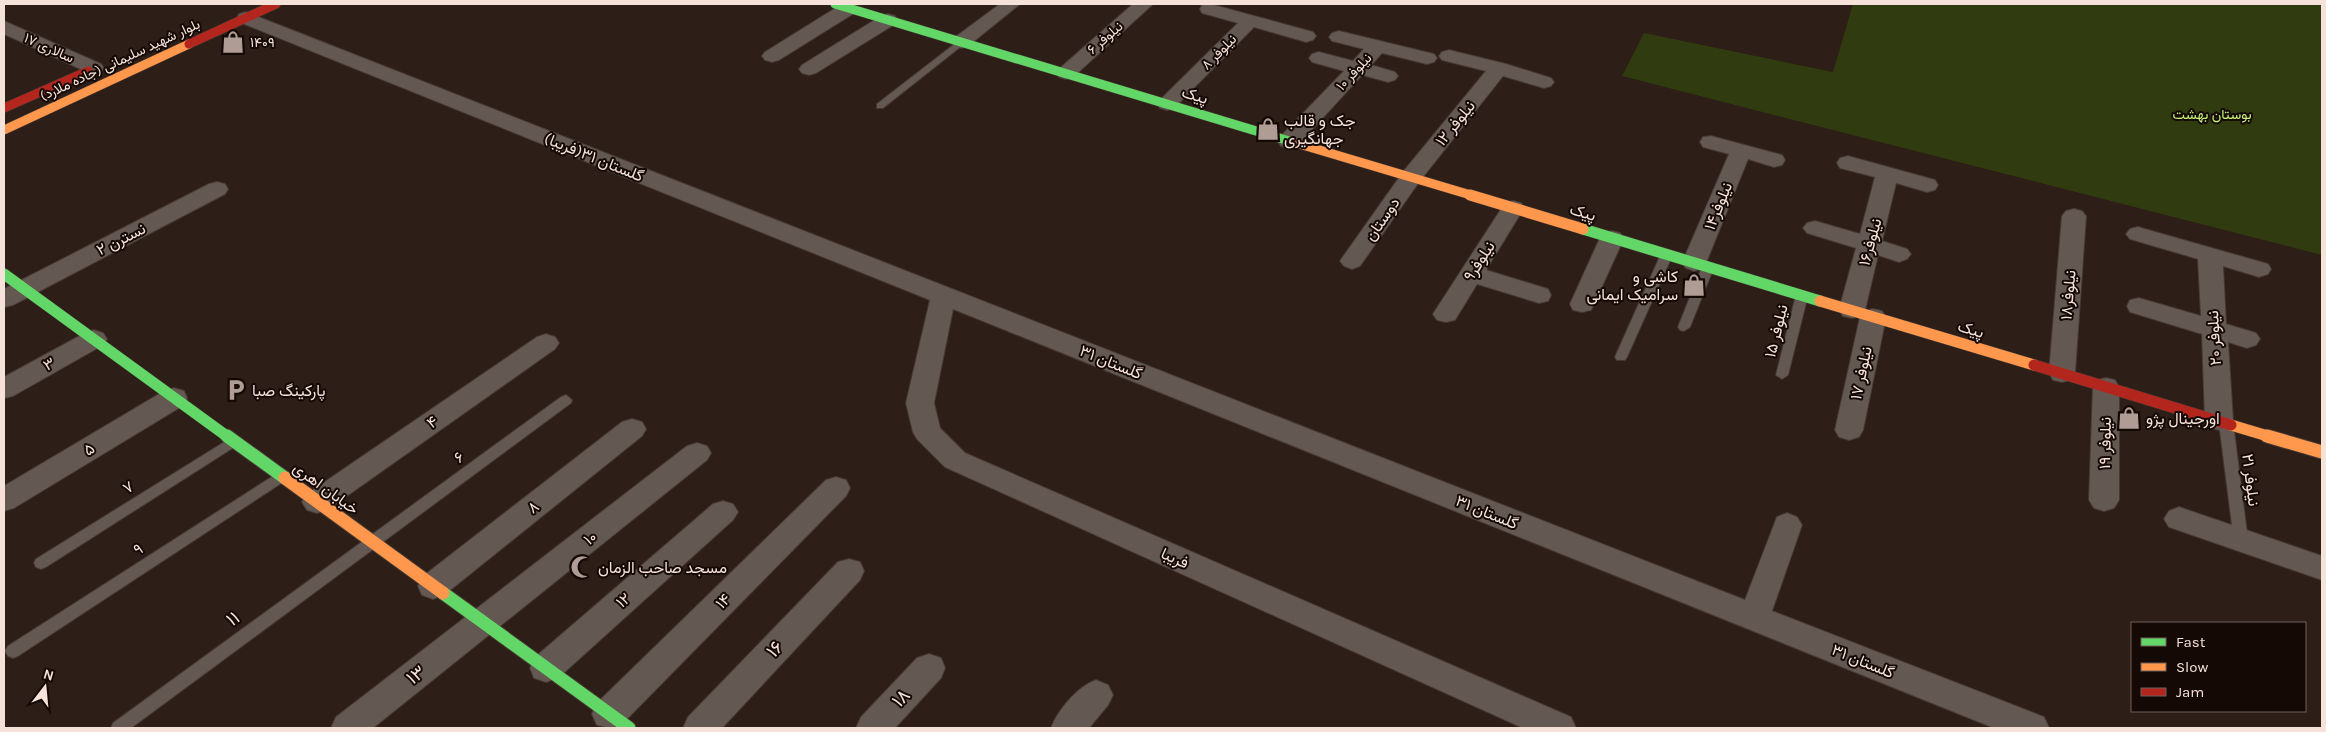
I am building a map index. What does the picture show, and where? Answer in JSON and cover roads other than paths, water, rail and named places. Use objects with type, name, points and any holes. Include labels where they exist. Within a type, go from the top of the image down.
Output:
[{"type":"street","name":"بلوار شهید سلیمانی (جاده ملارد)","points":[[4,130],[276,4]]},
{"type":"street","points":[[961,42],[1011,4]]},
{"type":"street","name":"نیلوفر ۶","points":[[1066,73],[1144,4]]},
{"type":"street","points":[[772,56],[842,6]]},
{"type":"street","name":"پیک","points":[[842,6],[881,13],[961,42],[2322,452]]},
{"type":"street","points":[[1209,9],[1306,36]]},
{"type":"street","points":[[810,69],[881,13]]},
{"type":"street","name":"گلستان ۳۱(فریبا)","points":[[246,18],[942,295]]},
{"type":"street","name":"نیلوفر ۸","points":[[1167,104],[1250,21]]},
{"type":"street","name":"سالاری ۱۷","points":[[4,27],[98,66]]},
{"type":"street","points":[[1339,37],[1427,58]]},
{"type":"street","name":"نیلوفر ۱۰","points":[[1289,141],[1377,46]]},
{"type":"street","points":[[1449,56],[1499,68],[1544,82]]},
{"type":"street","points":[[1319,58],[1388,76]]},
{"type":"street","name":"بلوار شهید سلیمانی (جاده ملارد)","points":[[4,108],[98,66]]},
{"type":"street","name":"نیلوفر ۱۲","points":[[1411,177],[1499,68]]},
{"type":"street","points":[[1711,142],[1774,160]]},
{"type":"street","name":"نیلوفر۱۴","points":[[1701,265],[1741,150]]},
{"type":"street","points":[[1848,163],[1928,185]]},
{"type":"street","name":"نیلوفر۱۶","points":[[1863,313],[1869,245],[1887,174]]},
{"type":"street","name":"دوستان","points":[[1352,261],[1411,177]]},
{"type":"street","name":"نسترن ۲","points":[[14,293],[217,189]]},
{"type":"street","name":"نیلوفر۹","points":[[1446,314],[1513,208]]},
{"type":"street","name":"نیلوفر۱۸","points":[[2062,373],[2074,216]]},
{"type":"street","points":[[1815,228],[1898,254]]},
{"type":"street","points":[[2138,234],[2259,269]]},
{"type":"street","points":[[1582,304],[1612,238]]},
{"type":"street","name":"نیلوفر ۲۰","points":[[2210,255],[2222,422]]},
{"type":"street","name":"خیابان اهری","points":[[4,274],[14,293],[94,339],[619,721]]},
{"type":"street","points":[[1471,274],[1538,295]]},
{"type":"street","name":"گلستان ۳۱","points":[[942,295],[2032,728]]},
{"type":"street","name":"فریبا","points":[[942,295],[920,403],[927,432],[955,460],[1559,728]]},
{"type":"street","points":[[2139,306],[2247,339]]},
{"type":"street","name":"نیلوفر ۱۷","points":[[1849,430],[1863,313]]},
{"type":"street","name":"۳","points":[[4,389],[94,339]]},
{"type":"street","name":"۴","points":[[317,502],[546,343]]},
{"type":"street","name":"نیلوفر ۱۹","points":[[2104,500],[2106,387]]},
{"type":"street","name":"۵","points":[[4,500],[174,398]]},
{"type":"street","name":"۸","points":[[433,586],[632,429]]},
{"type":"street","name":"۱۰","points":[[484,623],[697,453]]},
{"type":"street","name":"۱۴","points":[[619,721],[836,488]]},
{"type":"street","name":"۱۲","points":[[546,668],[723,512]]},
{"type":"street","points":[[2179,519],[2322,568]]},
{"type":"street","points":[[1754,618],[1787,525]]},
{"type":"street","name":"۱۶","points":[[700,728],[849,571]]},
{"type":"street","name":"۱۳","points":[[348,728],[484,623]]},
{"type":"street","name":"۱۸","points":[[873,728],[929,668]]},
{"type":"street","points":[[1068,728],[1096,695]]},
{"type":"lane","points":[[880,106],[961,42]]},
{"type":"lane","points":[[1621,357],[1667,254]]},
{"type":"lane","points":[[1684,327],[1701,265]]},
{"type":"lane","name":"نیلوفر ۱۵","points":[[1782,375],[1802,295]]},
{"type":"lane","name":"۶","points":[[372,542],[566,400]]},
{"type":"lane","name":"نیلوفر ۲۱","points":[[2222,422],[2241,540]]},
{"type":"lane","name":"۷","points":[[41,563],[234,441]]},
{"type":"lane","name":"۹","points":[[13,651],[281,476]]},
{"type":"lane","name":"۱۱","points":[[119,728],[372,542]]},
{"type":"place","name":"۱۴۰۹","points":[[233,42]]},
{"type":"place","name":"جک و قالب جهانگیری","points":[[1268,129]]},
{"type":"place","name":"کاشی و سرامیک ایمانی","points":[[1694,285]]},
{"type":"place","name":"پارکینگ صبا","points":[[236,390]]},
{"type":"place","name":"اورجینال پژو","points":[[2129,418]]},
{"type":"place","name":"مسجد صاحب الزمان","points":[[582,567]]},
{"type":"park label","name":"بوستان بهشت","points":[[2212,114]]}]
